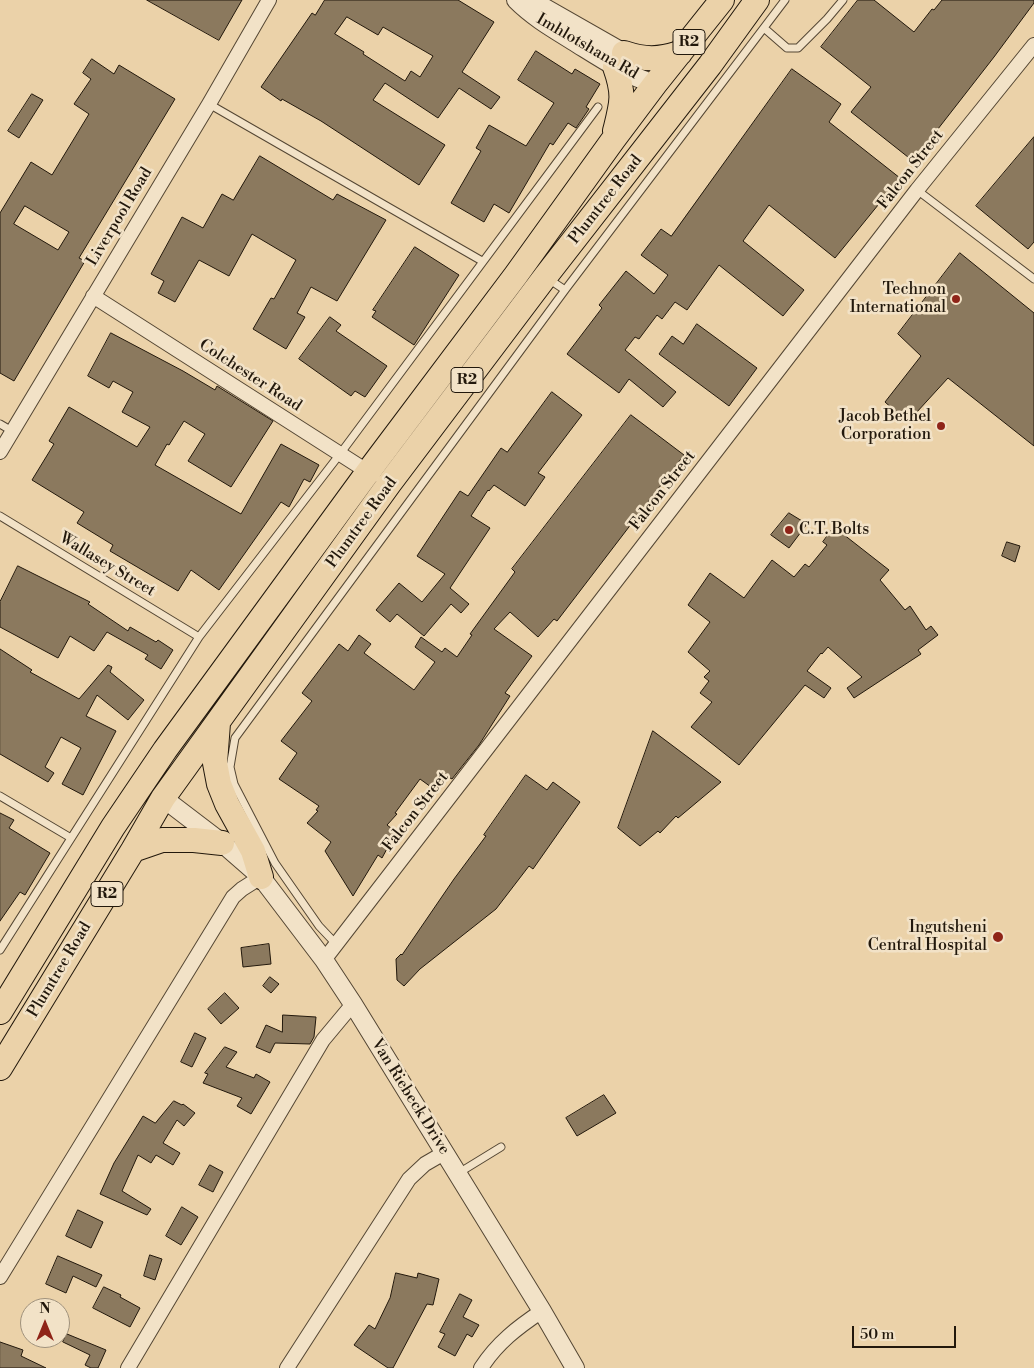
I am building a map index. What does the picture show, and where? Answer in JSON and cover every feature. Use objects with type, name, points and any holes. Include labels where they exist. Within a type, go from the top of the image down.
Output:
[{"type":"highway","name":"Plumtree Road","points":[[0,1012],[113,827],[165,750],[368,472],[516,275],[613,140],[722,0]]},
{"type":"highway","name":"Plumtree Road","points":[[2,1061],[133,850],[163,798],[389,484],[545,276],[657,136],[758,0]]},
{"type":"highway","points":[[613,140],[622,98],[619,60],[656,59],[680,53]]},
{"type":"highway","points":[[657,136],[661,102],[655,84],[666,82],[710,66]]},
{"type":"highway","points":[[218,723],[215,763],[219,784],[227,804],[253,851],[261,877]]},
{"type":"highway","points":[[113,827],[143,806],[163,798],[161,774],[165,750]]},
{"type":"highway","points":[[133,850],[162,840],[194,840],[222,843]]},
{"type":"street","name":"Liverpool Road","points":[[0,452],[6,428],[93,296],[270,0]]},
{"type":"street","name":"Imhlotshana Rd","points":[[516,0],[530,14],[619,60]]},
{"type":"street","name":"Imhlotshana Rd","points":[[523,0],[538,4],[619,60],[640,79],[655,84]]},
{"type":"street","name":"Falcon Street","points":[[324,960],[917,190],[1034,45]]},
{"type":"street","name":"Colchester Road","points":[[93,296],[389,484]]},
{"type":"street","name":"Van Riebeck Drive","points":[[163,798],[222,843],[261,877],[324,960],[542,1311],[575,1368]]},
{"type":"street","points":[[0,1277],[233,897],[261,877]]},
{"type":"street","points":[[128,1368],[323,1040],[353,1004]]},
{"type":"street","points":[[287,1368],[408,1179],[425,1164],[444,1154]]},
{"type":"street","points":[[482,1368],[490,1354],[512,1332],[542,1311]]},
{"type":"lane","points":[[336,944],[319,926],[275,862],[234,784],[230,767],[235,738],[564,290],[785,0]]},
{"type":"lane","points":[[764,28],[787,48],[798,48],[843,0]]},
{"type":"lane","points":[[209,104],[482,261]]},
{"type":"lane","points":[[0,950],[199,637],[340,454],[598,107]]},
{"type":"lane","points":[[917,190],[1034,279]]},
{"type":"lane","points":[[545,276],[564,290]]},
{"type":"lane","name":"Wallasey Street","points":[[0,516],[199,637]]},
{"type":"lane","points":[[0,796],[71,838]]},
{"type":"lane","points":[[457,1174],[502,1147]]},
{"type":"building","points":[[147,0],[242,0],[219,40]]},
{"type":"building","points":[[325,0],[458,0],[494,22],[462,72],[500,97],[491,109],[459,88],[438,118],[385,83],[373,100],[445,145],[419,185],[321,121],[282,99],[281,101],[261,87],[312,13],[315,15]],"holes":[[[347,17],[378,35],[383,27],[433,56],[420,77],[411,71],[405,81],[335,34]]]},
{"type":"building","points":[[858,0],[874,0],[914,32],[932,9],[934,10],[942,0],[1034,0],[1034,3],[913,161],[851,112],[871,87],[821,47]]},
{"type":"building","points":[[536,51],[572,74],[575,69],[600,84],[586,107],[589,109],[576,128],[568,123],[553,145],[550,143],[509,213],[494,204],[484,222],[451,203],[481,151],[476,148],[489,125],[526,146],[554,103],[518,80]]},
{"type":"building","points":[[92,59],[114,74],[119,65],[175,99],[79,258],[85,261],[14,381],[0,373],[0,213],[31,162],[52,175],[89,114],[74,104],[91,79],[83,73]],"holes":[[[25,206],[69,232],[58,250],[14,224]]]},
{"type":"building","points":[[792,69],[841,104],[829,122],[900,178],[835,258],[769,205],[743,241],[804,290],[783,316],[719,265],[687,310],[675,302],[662,319],[657,315],[639,339],[635,337],[625,350],[676,392],[663,407],[629,379],[619,393],[567,354],[602,308],[599,305],[626,271],[654,294],[668,275],[641,255],[661,229],[671,236]]},
{"type":"building","points":[[32,94],[43,100],[19,138],[8,131]]},
{"type":"building","points":[[1034,137],[1034,242],[1028,249],[976,206]]},
{"type":"building","points":[[260,156],[333,200],[337,194],[386,220],[337,301],[311,287],[297,313],[305,317],[286,349],[253,329],[271,298],[274,299],[296,260],[252,234],[229,276],[199,260],[175,302],[158,293],[164,281],[151,274],[182,217],[203,228],[222,194],[233,200]]},
{"type":"building","points":[[415,247],[459,275],[414,345],[372,317],[376,311],[373,310]]},
{"type":"building","points":[[960,253],[1034,313],[1034,446],[948,378],[916,413],[909,408],[902,417],[885,402],[921,356],[898,334]]},
{"type":"building","points":[[330,317],[341,325],[336,331],[387,366],[365,397],[355,391],[351,396],[299,359]]},
{"type":"building","points":[[697,324],[757,368],[729,406],[659,354],[672,336],[683,344]]},
{"type":"building","points":[[111,333],[215,390],[217,386],[273,421],[231,487],[188,461],[205,434],[184,421],[169,445],[167,444],[155,465],[241,514],[281,444],[319,465],[310,482],[304,479],[289,507],[281,502],[219,590],[191,570],[178,591],[110,551],[113,545],[77,523],[84,512],[32,480],[54,444],[49,441],[69,407],[137,447],[150,427],[122,412],[133,392],[113,381],[109,388],[88,376]]},
{"type":"building","points":[[552,392],[582,415],[538,473],[545,477],[525,506],[494,485],[488,490],[471,516],[490,528],[450,588],[469,604],[461,613],[451,604],[424,636],[397,614],[390,622],[376,610],[399,583],[422,602],[445,574],[417,556],[460,491],[468,496],[501,448],[507,452]]},
{"type":"building","points":[[631,415],[684,455],[557,621],[554,619],[538,637],[510,612],[494,629],[532,656],[505,693],[510,696],[479,745],[452,779],[441,773],[431,787],[420,779],[395,813],[397,814],[387,825],[396,832],[382,858],[378,855],[353,896],[325,851],[331,842],[307,823],[318,811],[316,810],[319,806],[279,779],[297,753],[281,741],[312,701],[302,693],[339,644],[348,651],[359,635],[371,644],[364,653],[414,690],[435,662],[415,647],[421,637],[442,652],[445,648],[457,657],[472,635],[470,634],[515,572],[512,569]]},
{"type":"building","name":"C.T. Bolts","points":[[789,513],[807,524],[789,548],[771,535]]},
{"type":"building","points":[[834,527],[889,570],[880,580],[905,610],[910,606],[926,630],[931,626],[938,635],[918,650],[921,654],[854,698],[847,688],[862,677],[828,647],[807,671],[831,688],[824,698],[805,685],[739,765],[691,727],[712,702],[700,693],[709,681],[704,677],[710,671],[688,652],[710,622],[688,605],[710,573],[744,598],[772,560],[794,577],[805,564],[809,567],[827,545],[823,542]]},
{"type":"building","points":[[1007,542],[1020,546],[1015,562],[1002,556]]},
{"type":"building","points":[[18,566],[90,602],[88,604],[128,631],[130,627],[156,642],[158,640],[173,650],[161,669],[145,659],[148,655],[107,632],[94,651],[70,636],[58,658],[0,627],[0,602]]},
{"type":"building","points":[[0,649],[32,670],[30,672],[79,699],[108,665],[112,667],[110,672],[144,700],[128,720],[97,695],[86,716],[116,731],[83,795],[62,784],[81,748],[61,737],[45,767],[54,773],[48,782],[0,754]]},
{"type":"building","points":[[653,731],[721,782],[678,818],[676,816],[660,833],[658,831],[640,846],[618,828]]},
{"type":"building","points":[[526,775],[547,790],[553,782],[580,802],[533,869],[529,866],[496,909],[420,969],[404,986],[397,980],[396,959],[402,955],[486,836],[484,835]]},
{"type":"building","points":[[0,813],[14,820],[9,828],[50,853],[25,895],[20,892],[0,921]]},
{"type":"building","points":[[269,944],[271,964],[243,967],[241,948]]},
{"type":"building","points":[[270,977],[279,984],[271,993],[263,986]]},
{"type":"building","points":[[225,993],[239,1008],[221,1024],[208,1009]]},
{"type":"building","points":[[283,1015],[316,1017],[314,1037],[310,1044],[275,1043],[270,1053],[256,1047],[266,1025],[282,1032]]},
{"type":"building","points":[[195,1033],[206,1038],[192,1067],[181,1062]]},
{"type":"building","points":[[225,1047],[237,1052],[226,1067],[254,1078],[256,1074],[270,1082],[251,1114],[237,1106],[242,1098],[203,1083],[208,1074],[205,1073]]},
{"type":"building","points":[[604,1095],[616,1113],[577,1136],[566,1118]]},
{"type":"building","points":[[174,1101],[183,1104],[195,1113],[184,1126],[177,1120],[163,1143],[180,1153],[173,1165],[156,1155],[151,1163],[138,1155],[122,1191],[151,1209],[147,1215],[100,1194],[114,1163],[143,1116],[155,1123]]},
{"type":"building","points":[[210,1165],[223,1172],[213,1192],[199,1185]]},
{"type":"building","points":[[182,1207],[198,1217],[181,1245],[166,1236]]},
{"type":"building","points":[[78,1210],[103,1222],[91,1248],[66,1236]]},
{"type":"building","points":[[150,1255],[162,1259],[155,1280],[144,1276]]},
{"type":"building","points":[[58,1256],[102,1275],[96,1287],[73,1276],[66,1293],[46,1284]]},
{"type":"building","points":[[396,1273],[417,1278],[418,1273],[439,1279],[433,1305],[427,1304],[393,1368],[388,1368],[354,1345],[369,1325],[375,1329],[390,1298]]},
{"type":"building","points":[[104,1287],[121,1295],[120,1297],[140,1308],[130,1327],[93,1308]]},
{"type":"building","points":[[460,1294],[472,1300],[463,1317],[479,1325],[472,1337],[467,1334],[455,1356],[438,1347],[445,1334],[440,1332]]},
{"type":"building","points":[[70,1335],[106,1350],[98,1368],[91,1368],[85,1365],[90,1355],[70,1345]]},
{"type":"building","points":[[0,1342],[23,1350],[21,1356],[46,1368],[0,1368]]},
{"type":"place","name":"Technon International","points":[[956,299]]},
{"type":"place","name":"Jacob Bethel Corporation","points":[[941,426]]},
{"type":"place","name":"C.T. Bolts","points":[[789,530]]},
{"type":"place","name":"Ingutsheni Central Hospital","points":[[998,937]]}]
